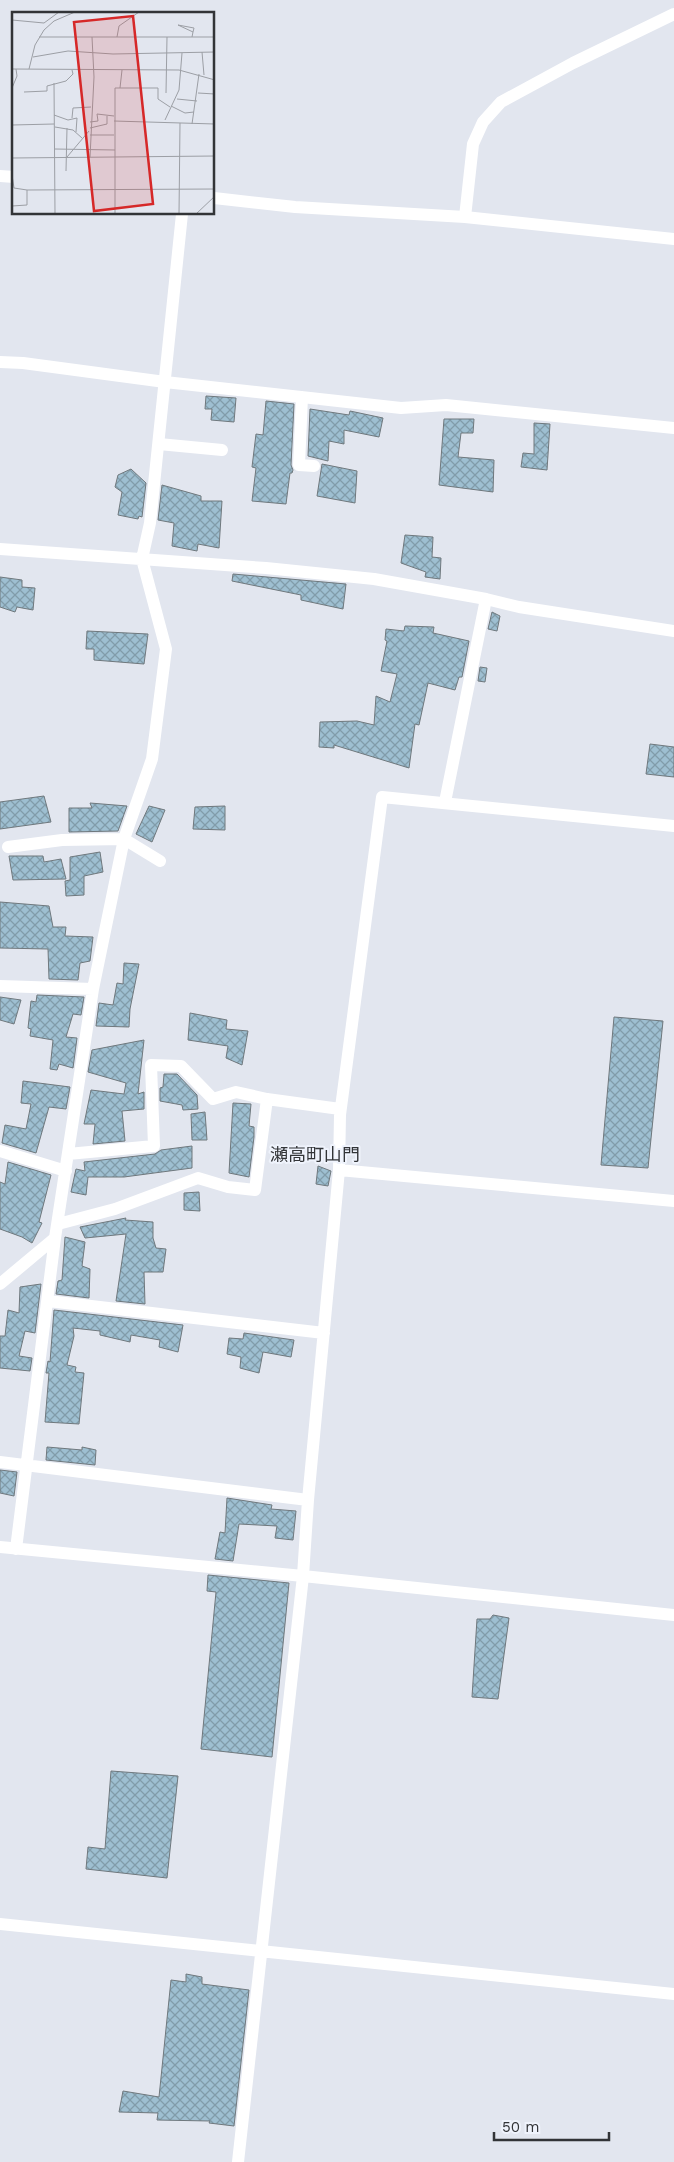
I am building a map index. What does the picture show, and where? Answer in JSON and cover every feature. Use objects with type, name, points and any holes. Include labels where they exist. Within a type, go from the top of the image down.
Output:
[{"type":"street","points":[[466,217],[473,144],[483,122],[501,102],[573,63],[674,14]]},
{"type":"street","points":[[215,198],[295,207],[466,217],[674,238]]},
{"type":"street","points":[[16,1549],[56,1238],[93,989],[124,839],[152,759],[166,649],[142,559],[150,523],[182,215]]},
{"type":"street","points":[[0,362],[23,363],[165,382],[401,408],[446,405],[674,428]]},
{"type":"street","points":[[302,397],[299,465],[314,466]]},
{"type":"street","points":[[158,444],[222,450]]},
{"type":"street","points":[[0,549],[266,568],[374,579],[486,599],[519,607],[674,631]]},
{"type":"street","points":[[445,802],[486,599]]},
{"type":"street","points":[[238,2162],[303,1576],[308,1500],[339,1170],[340,1109],[382,797],[674,826]]},
{"type":"street","points":[[8,847],[62,840],[124,839],[160,861]]},
{"type":"street","points":[[0,986],[93,989]]},
{"type":"street","points":[[68,1154],[154,1146],[151,1065],[181,1066],[213,1099],[236,1092],[267,1099],[340,1109]]},
{"type":"street","points":[[58,1224],[115,1209],[198,1178],[228,1187],[255,1190],[267,1099]]},
{"type":"street","points":[[0,1151],[66,1170]]},
{"type":"street","points":[[339,1170],[674,1201]]},
{"type":"street","points":[[0,1284],[56,1238]]},
{"type":"street","points":[[48,1301],[324,1333]]},
{"type":"street","points":[[0,1462],[308,1500]]},
{"type":"street","points":[[0,1547],[303,1576],[674,1616]]},
{"type":"street","points":[[0,1924],[674,1994]]},
{"type":"building","points":[[206,396],[236,398],[234,422],[211,420],[212,409],[205,409]]},
{"type":"building","points":[[266,401],[294,404],[291,465],[293,470],[290,473],[286,504],[252,501],[256,468],[252,467],[256,434],[263,435]]},
{"type":"building","points":[[310,409],[349,415],[350,411],[383,418],[379,437],[344,430],[344,444],[329,441],[328,461],[308,456]]},
{"type":"building","points":[[444,419],[474,419],[473,433],[461,433],[458,457],[494,460],[493,492],[439,485]]},
{"type":"building","points":[[534,423],[550,424],[547,470],[521,467],[523,453],[534,454]]},
{"type":"building","points":[[322,464],[357,471],[355,503],[317,496]]},
{"type":"building","points":[[131,469],[146,483],[142,517],[139,516],[138,519],[118,515],[122,492],[115,487],[118,475]]},
{"type":"building","points":[[162,485],[201,496],[201,501],[222,501],[219,548],[198,544],[197,551],[172,546],[174,523],[158,520]]},
{"type":"building","points":[[405,535],[433,537],[432,557],[441,558],[440,579],[425,577],[426,572],[401,563]]},
{"type":"building","points":[[233,574],[346,584],[343,609],[301,600],[301,595],[232,581]]},
{"type":"building","points":[[0,577],[22,580],[22,587],[35,588],[33,610],[17,607],[15,612],[0,607]]},
{"type":"building","points":[[492,612],[500,616],[497,631],[488,629]]},
{"type":"building","points":[[405,626],[434,627],[433,633],[469,641],[462,677],[459,677],[455,690],[428,683],[419,725],[415,724],[409,768],[334,745],[334,748],[319,747],[320,722],[357,721],[374,725],[376,696],[390,702],[397,674],[381,671],[387,641],[385,640],[386,629],[404,631]]},
{"type":"building","points":[[87,631],[148,634],[144,664],[94,660],[94,649],[86,649]]},
{"type":"building","points":[[480,667],[487,668],[485,682],[478,681]]},
{"type":"building","points":[[650,744],[674,747],[674,777],[646,774]]},
{"type":"building","points":[[44,796],[51,822],[0,829],[0,802]]},
{"type":"building","points":[[90,803],[127,806],[118,831],[69,832],[69,808],[92,808]]},
{"type":"building","points":[[149,806],[165,810],[152,842],[136,834]]},
{"type":"building","points":[[225,806],[225,830],[193,829],[195,807]]},
{"type":"building","points":[[100,852],[103,872],[84,876],[84,895],[66,896],[65,881],[70,880],[70,857]]},
{"type":"building","points":[[9,856],[43,856],[44,862],[61,859],[66,879],[13,880]]},
{"type":"building","points":[[0,902],[49,906],[53,927],[66,927],[65,936],[93,937],[90,961],[80,963],[78,980],[49,979],[48,949],[0,948]]},
{"type":"building","points":[[124,963],[139,964],[130,1009],[129,1027],[96,1026],[99,1003],[113,1005],[117,983],[123,984]]},
{"type":"building","points":[[37,995],[84,997],[81,1015],[73,1014],[66,1037],[77,1038],[73,1068],[59,1064],[57,1070],[50,1069],[53,1040],[30,1036],[31,1029],[28,1028],[31,1001],[36,1002]]},
{"type":"building","points":[[0,997],[21,1000],[14,1024],[0,1020]]},
{"type":"building","points":[[190,1013],[227,1020],[226,1029],[248,1031],[242,1065],[226,1058],[228,1046],[188,1040]]},
{"type":"building","points":[[614,1017],[663,1021],[648,1168],[601,1165]]},
{"type":"building","points":[[144,1040],[138,1094],[144,1092],[144,1109],[122,1111],[125,1141],[93,1144],[95,1124],[84,1124],[91,1090],[124,1094],[126,1083],[88,1072],[92,1050]]},
{"type":"building","points":[[164,1074],[177,1074],[197,1095],[198,1109],[183,1110],[182,1105],[160,1101],[160,1088],[163,1087]]},
{"type":"building","points":[[23,1081],[70,1087],[66,1109],[49,1107],[36,1153],[2,1143],[5,1125],[26,1129],[31,1104],[21,1103]]},
{"type":"building","points":[[233,1103],[251,1104],[249,1126],[254,1127],[254,1137],[249,1177],[229,1173]]},
{"type":"building","points":[[205,1112],[207,1140],[192,1140],[191,1114]]},
{"type":"building","points":[[192,1146],[192,1168],[124,1177],[88,1177],[86,1195],[71,1192],[76,1169],[85,1171],[84,1162],[155,1154],[161,1150]]},
{"type":"building","points":[[8,1162],[51,1175],[39,1222],[42,1223],[32,1243],[0,1229],[0,1182],[5,1184]]},
{"type":"building","points":[[318,1166],[331,1171],[328,1186],[316,1184]]},
{"type":"building","points":[[199,1192],[200,1211],[184,1210],[184,1193]]},
{"type":"building","points":[[126,1218],[125,1220],[153,1222],[153,1238],[156,1248],[166,1249],[163,1272],[144,1272],[145,1304],[116,1301],[126,1234],[85,1238],[80,1227]]},
{"type":"building","points":[[65,1237],[85,1242],[82,1266],[90,1269],[89,1298],[56,1294],[58,1281],[62,1280]]},
{"type":"building","points":[[41,1284],[35,1333],[25,1331],[19,1356],[32,1358],[30,1371],[0,1368],[0,1336],[5,1336],[8,1310],[19,1313],[20,1287]]},
{"type":"building","points":[[54,1310],[183,1325],[178,1352],[159,1347],[160,1340],[131,1335],[130,1342],[100,1335],[100,1331],[73,1328],[74,1336],[67,1365],[76,1367],[75,1372],[84,1373],[79,1424],[45,1422],[49,1373],[46,1373],[48,1361],[50,1362]]},
{"type":"building","points":[[244,1333],[294,1340],[291,1357],[263,1352],[259,1373],[240,1368],[241,1357],[227,1354],[229,1338],[243,1339]]},
{"type":"building","points":[[47,1447],[82,1450],[82,1447],[96,1450],[95,1465],[46,1460]]},
{"type":"building","points":[[0,1470],[17,1472],[14,1496],[0,1493]]},
{"type":"building","points":[[227,1498],[272,1505],[271,1509],[296,1511],[293,1540],[275,1538],[277,1526],[239,1524],[233,1561],[215,1559],[220,1532],[225,1533]]},
{"type":"building","points":[[208,1575],[289,1583],[272,1757],[201,1749],[216,1592],[207,1591]]},
{"type":"building","points":[[493,1615],[509,1618],[498,1699],[472,1697],[477,1619],[490,1619]]},
{"type":"building","points":[[111,1771],[178,1776],[167,1878],[86,1869],[88,1847],[105,1849]]},
{"type":"building","points":[[186,1974],[202,1977],[202,1984],[249,1990],[234,2126],[209,2123],[210,2121],[157,2120],[158,2113],[119,2112],[123,2091],[159,2097],[171,1980],[186,1982]]},
{"type":"district","name":"瀬高町山門","points":[[315,1154]]}]
